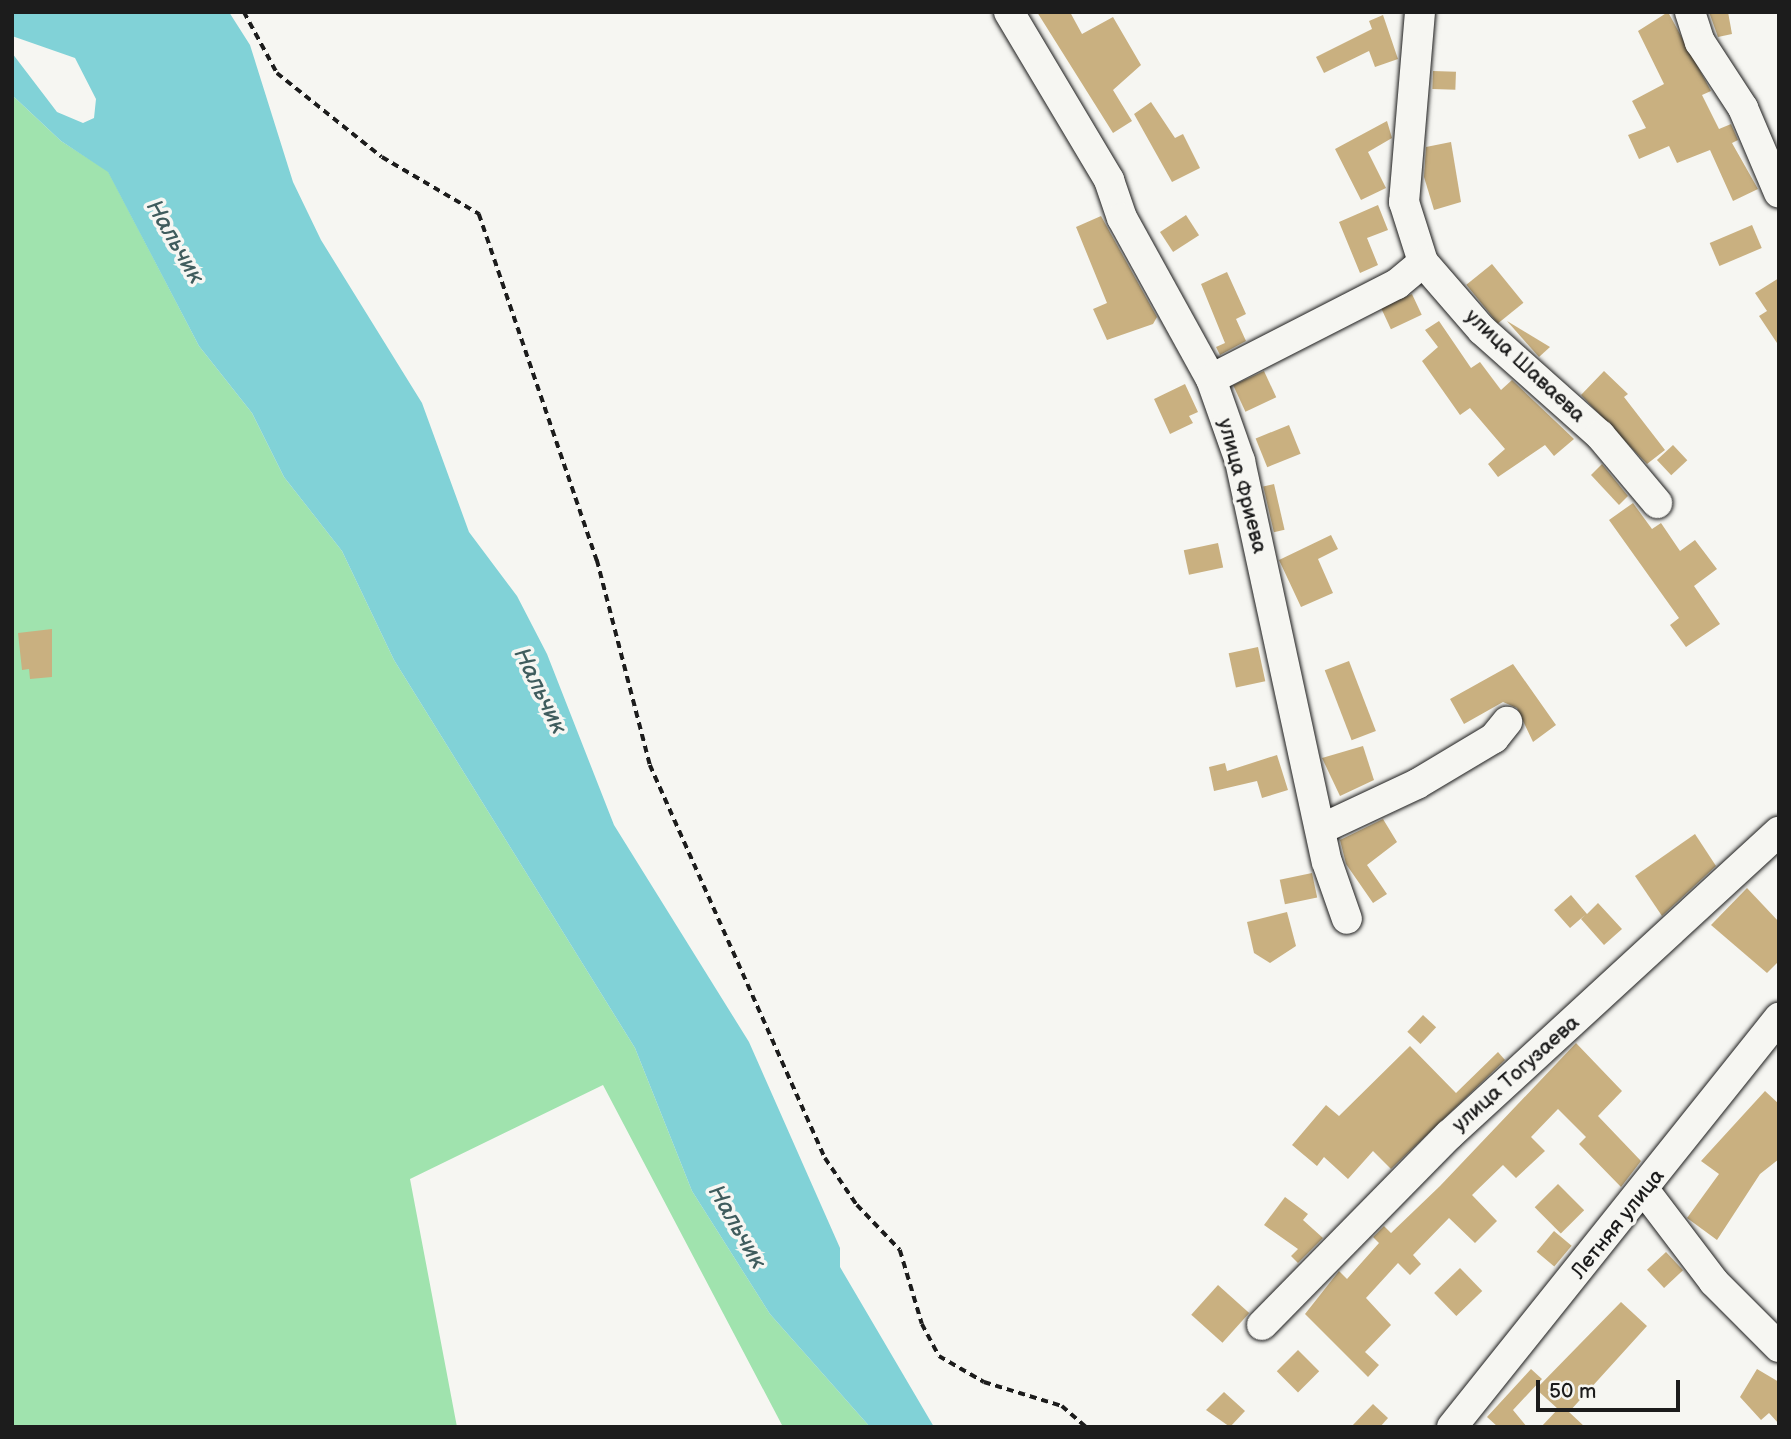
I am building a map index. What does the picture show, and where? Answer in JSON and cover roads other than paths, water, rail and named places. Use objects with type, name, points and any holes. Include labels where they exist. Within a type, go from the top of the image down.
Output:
[{"type":"street","name":"улица Фриева","points":[[1009,12],[1109,180],[1122,218],[1211,379],[1240,461],[1321,829],[1347,919]]},
{"type":"street","name":"улица Шаваева","points":[[1420,12],[1404,202],[1423,262],[1482,330],[1600,435],[1657,503]]},
{"type":"street","points":[[1690,12],[1700,42],[1743,108],[1779,193]]},
{"type":"street","points":[[1211,379],[1397,284],[1423,262]]},
{"type":"street","points":[[1321,829],[1417,785],[1494,738],[1507,722]]},
{"type":"street","name":"улица Тогузаева","points":[[1262,1325],[1449,1135],[1779,832]]},
{"type":"street","name":"Летняя улица","points":[[1452,1427],[1645,1191],[1779,1018]]},
{"type":"street","points":[[1645,1191],[1714,1282],[1779,1347]]},
{"type":"water","name":"Нальчик","points":[[12,12],[229,12],[250,45],[293,182],[321,240],[422,403],[469,532],[517,596],[547,654],[614,825],[749,1042],[840,1248],[840,1267],[934,1427],[870,1427],[770,1314],[692,1191],[635,1048],[394,660],[342,551],[284,477],[252,413],[199,346],[108,172],[61,141],[12,95],[12,53],[57,112],[83,123],[94,118],[96,99],[75,58],[12,36]]}]
